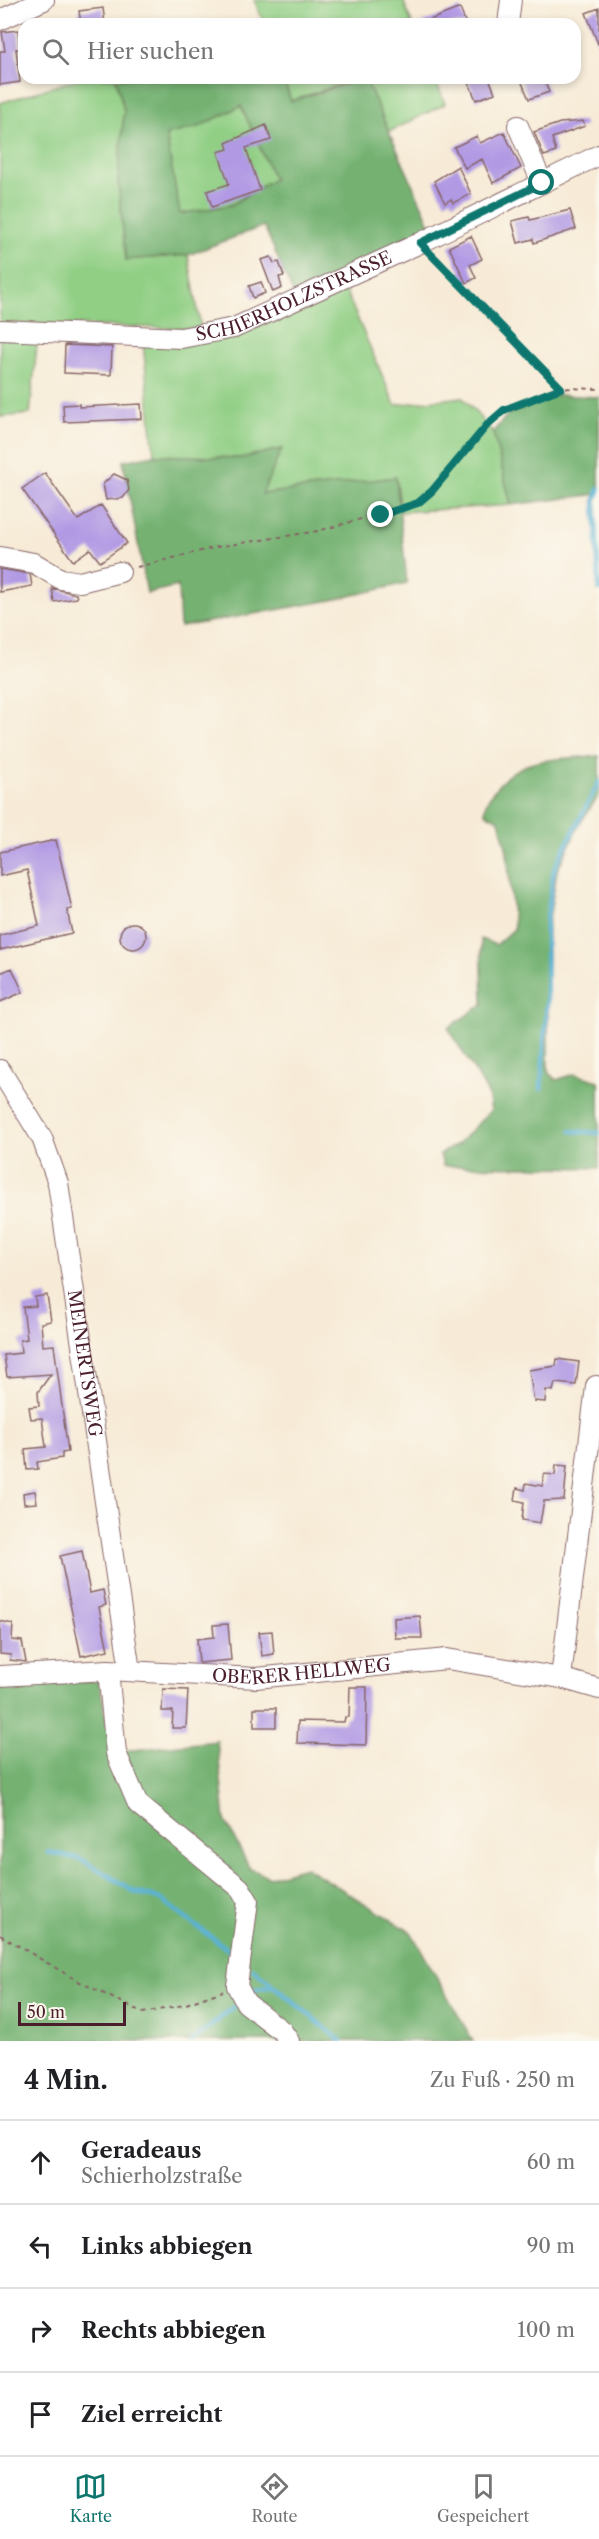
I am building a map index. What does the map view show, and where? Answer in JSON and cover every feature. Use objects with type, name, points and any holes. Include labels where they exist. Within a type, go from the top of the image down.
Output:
[{"type":"street","points":[[0,21],[44,0]]},
{"type":"street","points":[[508,18],[511,0]]},
{"type":"street","points":[[518,126],[542,183]]},
{"type":"street","name":"SCHIERHOLZSTRASSE","points":[[0,330],[181,338],[234,328],[420,243],[599,155]]},
{"type":"street","points":[[0,557],[33,563],[61,579],[80,582],[120,572]]},
{"type":"street","name":"MEINERTSWEG","points":[[0,1070],[42,1138],[58,1183],[130,1671]]},
{"type":"street","points":[[561,1678],[596,1386]]},
{"type":"street","name":"OBERER HELLWEG","points":[[0,1676],[108,1670],[256,1678],[447,1659],[561,1678],[599,1689]]},
{"type":"street","points":[[108,1670],[116,1753],[138,1804],[240,1888],[248,1901],[237,1986],[246,2003],[282,2031],[289,2041]]},
{"type":"path","points":[[420,243],[561,388]]},
{"type":"path","points":[[120,572],[217,547],[318,531],[418,503],[432,491],[488,424],[504,410],[561,388],[599,389]]},
{"type":"path","points":[[0,1935],[78,1981],[143,2013],[183,2005],[237,1986]]},
{"type":"green space","points":[[254,0],[403,0],[410,18],[262,18]]},
{"type":"green space","points":[[62,84],[118,84],[124,110],[118,181],[126,260],[188,255],[201,329],[0,323],[0,103]]},
{"type":"green space","points":[[118,84],[285,84],[291,101],[346,84],[368,84],[431,226],[294,296],[264,226],[188,255],[126,260],[118,181],[124,110]],"holes":[[[241,106],[274,179],[231,205],[180,214],[166,135],[198,127]]]},
{"type":"green space","points":[[285,84],[341,84],[291,101]]},
{"type":"green space","points":[[368,84],[437,84],[445,104],[389,132]]},
{"type":"green space","points":[[241,106],[274,179],[231,205],[179,214],[166,134],[198,127]]},
{"type":"green space","points":[[344,287],[395,405],[462,397],[493,432],[511,505],[401,512],[396,477],[261,494],[281,449],[241,458],[154,455],[143,342],[196,343],[235,337]]},
{"type":"green space","points":[[0,333],[38,335],[30,414],[0,417]]},
{"type":"green space","points":[[555,395],[599,397],[599,494],[511,505],[493,432],[508,414]]},
{"type":"green space","points":[[282,449],[262,494],[396,477],[407,583],[332,600],[180,627],[178,586],[147,593],[123,461],[154,455],[241,458]]},
{"type":"green space","points":[[599,756],[599,795],[580,823],[557,871],[548,925],[548,1072],[556,1080],[575,1074],[599,1081],[599,1168],[443,1166],[440,1154],[458,1144],[491,1110],[488,1093],[448,1028],[483,1004],[481,939],[496,945],[514,929],[507,851],[499,820],[485,813],[486,805],[503,780],[527,765],[554,759]]},
{"type":"green space","points":[[99,1681],[113,1752],[217,1741],[225,1820],[250,1869],[270,1877],[306,1867],[411,1932],[473,2041],[0,2041],[0,1682]]},
{"type":"building","points":[[103,8],[104,18],[80,18],[79,11]]},
{"type":"building","points":[[460,8],[464,18],[435,18]]},
{"type":"building","points":[[599,8],[599,44],[598,44],[586,13]]},
{"type":"building","points":[[18,30],[18,49],[16,49],[18,82],[0,85],[0,51],[5,51],[2,32]]},
{"type":"building","points":[[469,84],[491,84],[495,93],[476,100]]},
{"type":"building","points":[[523,84],[546,84],[549,92],[529,99]]},
{"type":"building","points":[[583,121],[585,126],[552,138],[556,152],[544,156],[534,132],[560,123]]},
{"type":"building","points":[[266,125],[271,140],[246,148],[260,190],[212,207],[207,191],[229,184],[218,152],[228,149],[226,143]]},
{"type":"building","points":[[504,132],[521,168],[493,183],[482,159],[465,168],[454,147],[477,136],[480,143]]},
{"type":"building","points":[[458,166],[471,194],[453,203],[451,199],[445,203],[434,181]]},
{"type":"building","points":[[570,210],[576,229],[534,243],[533,239],[518,243],[512,221],[529,217],[530,220]]},
{"type":"building","points":[[471,236],[482,259],[470,265],[476,278],[466,283],[449,247]]},
{"type":"building","points":[[271,257],[274,263],[279,262],[284,276],[279,277],[282,288],[273,292],[261,260]]},
{"type":"building","points":[[261,282],[265,293],[253,298],[249,286]]},
{"type":"building","points":[[65,345],[112,347],[111,375],[64,373]]},
{"type":"building","points":[[79,404],[79,407],[141,404],[142,419],[64,422],[63,405]]},
{"type":"building","points":[[45,473],[78,520],[101,505],[127,543],[100,562],[90,549],[73,561],[22,489]]},
{"type":"building","points":[[114,474],[127,480],[129,490],[123,498],[106,500],[103,484]]},
{"type":"building","points":[[0,569],[30,574],[32,586],[0,592]]},
{"type":"building","points":[[52,588],[76,594],[77,598],[54,602]]},
{"type":"building","points":[[56,840],[72,909],[67,910],[72,933],[0,950],[0,935],[39,926],[27,870],[0,876],[0,852]]},
{"type":"building","points":[[133,923],[142,927],[146,936],[142,945],[133,949],[124,945],[120,936],[124,927]]},
{"type":"building","points":[[12,968],[23,992],[0,1002],[0,973]]},
{"type":"building","points":[[47,1295],[51,1321],[41,1323],[43,1346],[54,1345],[68,1452],[62,1453],[62,1458],[37,1462],[38,1469],[27,1470],[25,1449],[46,1447],[42,1418],[31,1419],[29,1407],[39,1406],[38,1392],[51,1374],[7,1377],[4,1355],[21,1353],[20,1340],[27,1339],[23,1307],[36,1306],[35,1297]]},
{"type":"building","points":[[557,1359],[579,1362],[576,1385],[555,1383],[553,1391],[546,1390],[545,1402],[534,1401],[529,1370],[556,1366]]},
{"type":"building","points":[[556,1465],[567,1466],[564,1500],[544,1501],[540,1523],[522,1520],[524,1502],[515,1500],[517,1488],[525,1490],[526,1483],[543,1486],[544,1474],[555,1475]]},
{"type":"building","points":[[35,1491],[37,1503],[24,1504],[23,1493]]},
{"type":"building","points":[[82,1551],[90,1593],[103,1590],[106,1605],[99,1607],[108,1650],[81,1656],[60,1556]]},
{"type":"building","points":[[420,1616],[422,1638],[395,1638],[394,1618]]},
{"type":"building","points":[[0,1621],[13,1624],[12,1640],[22,1641],[26,1662],[10,1660],[11,1655],[0,1654]]},
{"type":"building","points":[[228,1624],[231,1660],[199,1663],[197,1639],[214,1637],[213,1625]]},
{"type":"building","points":[[272,1631],[274,1654],[262,1656],[259,1632]]},
{"type":"building","points":[[350,1687],[367,1687],[366,1745],[297,1743],[298,1721],[344,1722],[345,1717],[349,1717]]},
{"type":"building","points":[[163,1689],[188,1690],[186,1728],[172,1728],[173,1711],[162,1711]]},
{"type":"building","points":[[254,1708],[276,1708],[276,1727],[254,1727]]},
{"type":"waterway","points":[[599,489],[595,500],[599,590]]},
{"type":"waterway","points":[[541,1089],[547,1001],[546,925],[554,869],[599,782]]},
{"type":"waterway","points":[[571,1131],[599,1133]]},
{"type":"waterway","points":[[48,1852],[81,1859],[135,1892],[160,1899],[234,1954]]},
{"type":"waterway","points":[[253,1969],[341,2041]]},
{"type":"waterway","points":[[251,1990],[273,1986]]},
{"type":"waterway","points":[[192,2041],[234,2007]]},
{"type":"route","points":[[381,515],[418,503],[432,491],[488,424],[504,410],[561,388],[420,243],[542,183]]}]
